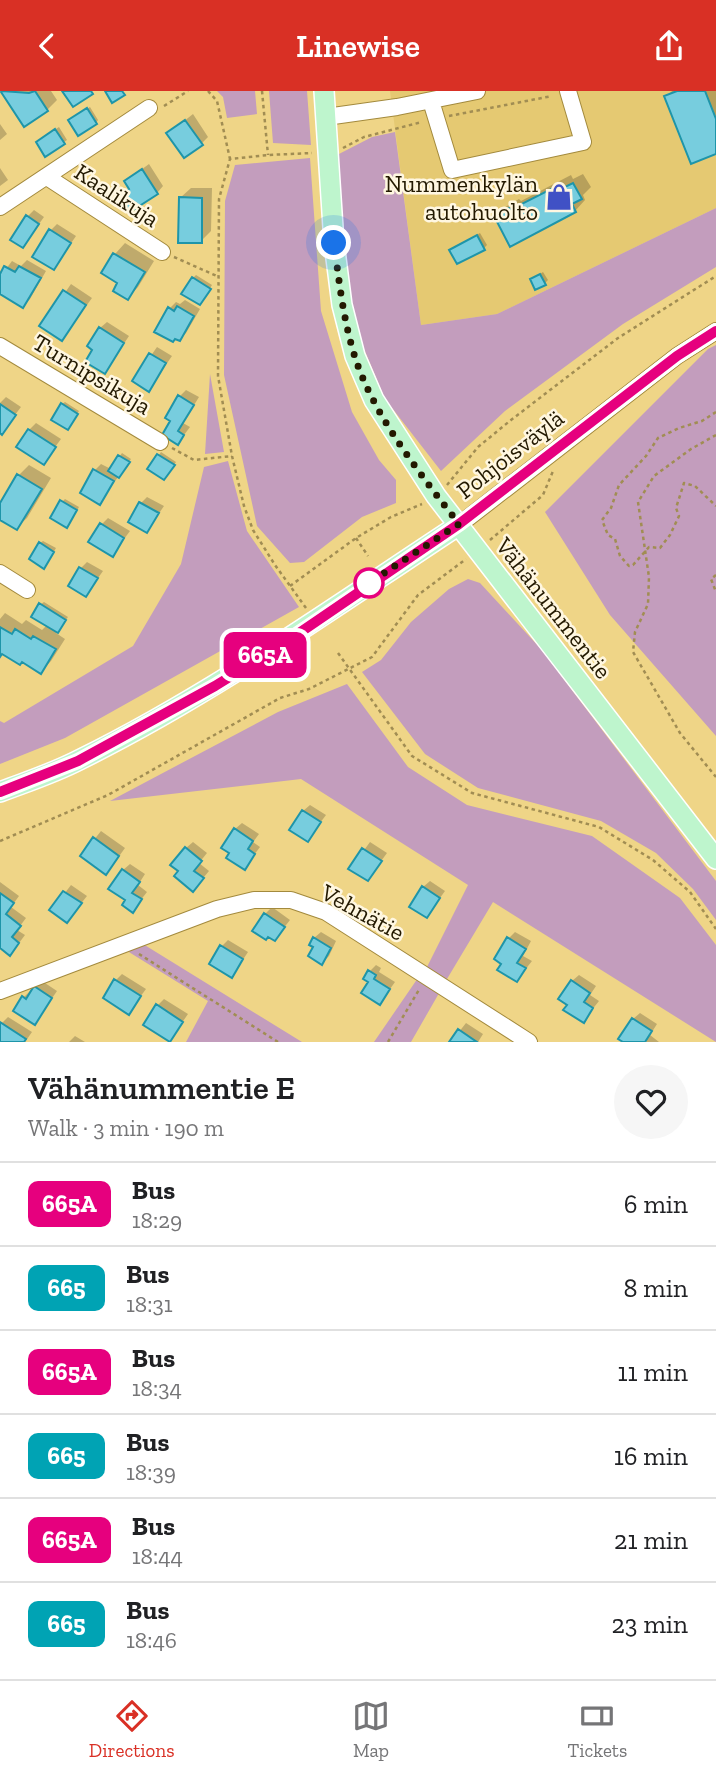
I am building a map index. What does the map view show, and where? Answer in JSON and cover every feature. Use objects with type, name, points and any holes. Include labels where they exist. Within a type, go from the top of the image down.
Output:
[{"type":"main road","name":"Vähänummentie","points":[[324,91],[334,243],[342,305],[355,356],[374,400],[436,496],[716,859]]},
{"type":"main road","name":"Pohjoisväylä","points":[[0,792],[78,761],[215,686],[459,524]]},
{"type":"street","points":[[326,117],[432,101],[477,91]]},
{"type":"street","points":[[432,101],[453,170],[583,142],[568,91]]},
{"type":"street","points":[[0,207],[149,108]]},
{"type":"street","name":"Kaalikuja","points":[[47,177],[162,252]]},
{"type":"street","name":"Pohjoisväylä","points":[[459,524],[677,356],[716,331]]},
{"type":"street","name":"Turnipsikuja","points":[[0,346],[160,442]]},
{"type":"street","points":[[0,573],[27,590]]},
{"type":"street","name":"Vehnätie","points":[[0,991],[217,909],[254,900],[290,900],[326,912],[528,1042]]},
{"type":"path","points":[[149,108],[163,107],[188,91]]},
{"type":"path","points":[[208,91],[217,101],[230,159],[219,198],[218,376],[232,456],[244,506],[253,530],[309,611]]},
{"type":"path","points":[[230,159],[268,155],[262,91]]},
{"type":"path","points":[[162,252],[219,277]]},
{"type":"path","points":[[290,586],[355,538],[436,496],[452,481],[463,463],[478,447],[511,420],[618,338],[716,276]]},
{"type":"path","points":[[716,412],[702,421],[658,438],[646,456],[619,485],[611,509],[602,520],[608,535],[615,539],[620,557],[629,566],[649,547],[660,548],[670,535],[679,516],[676,508],[684,483],[695,485],[716,506]]},
{"type":"path","points":[[716,435],[691,449],[654,476],[638,502],[649,577],[648,604],[635,632],[633,652],[680,733],[716,777]]},
{"type":"path","points":[[160,442],[194,460],[232,456]]},
{"type":"path","points":[[0,841],[108,795],[280,698],[309,689],[372,657],[418,595],[478,550],[543,495],[550,481],[559,447]]},
{"type":"path","points":[[355,538],[368,556]]},
{"type":"path","points":[[716,575],[711,579],[716,592]]},
{"type":"path","points":[[338,653],[412,756],[472,793],[599,827],[653,860],[690,893],[716,929]]},
{"type":"path","points":[[123,943],[278,1042]]},
{"type":"path","points":[[388,1042],[427,976]]},
{"type":"shaded area","points":[[217,91],[255,91],[257,114],[227,118],[223,97]]},
{"type":"shaded area","points":[[269,91],[307,91],[311,145],[273,143]]},
{"type":"shaded area","points":[[390,91],[716,91],[716,208],[497,314],[421,325]]},
{"type":"shaded area","points":[[395,132],[421,325],[497,314],[716,208],[716,267],[623,324],[505,411],[441,471],[385,399],[353,323],[337,155],[372,137]]},
{"type":"shaded area","points":[[310,158],[321,311],[352,412],[379,460],[396,480],[396,503],[362,517],[304,562],[290,563],[257,526],[224,375],[225,201],[235,165]]},
{"type":"shaded area","points":[[716,345],[716,736],[610,615],[545,512],[708,349]]},
{"type":"shaded area","points":[[210,374],[224,452],[205,454]]},
{"type":"shaded area","points":[[228,461],[247,531],[299,607],[65,738],[0,764],[0,721],[4,723],[133,646],[181,564],[204,467]]},
{"type":"shaded area","points":[[468,579],[480,583],[541,649],[716,881],[716,920],[693,889],[656,853],[601,821],[478,788],[425,754],[362,672],[381,660],[411,622],[449,589]]},
{"type":"shaded area","points":[[347,684],[408,767],[467,805],[592,836],[680,898],[716,945],[716,1042],[493,902],[444,984],[425,971],[468,885],[301,779],[110,801],[278,712]]},
{"type":"shaded area","points":[[143,944],[302,1042],[186,1042],[208,1001],[124,949]]},
{"type":"shaded area","points":[[420,975],[442,988],[411,1042],[374,1042]]},
{"type":"building","points":[[2,91],[35,91],[48,111],[24,127]]},
{"type":"building","points":[[62,91],[91,91],[93,94],[73,107]]},
{"type":"building","points":[[105,91],[122,91],[125,95],[112,103]]},
{"type":"building","points":[[677,91],[705,91],[716,119],[716,154],[691,164],[664,96]]},
{"type":"building","points":[[87,108],[97,124],[78,136],[68,120]]},
{"type":"building","points":[[185,120],[203,145],[184,158],[166,133]]},
{"type":"building","points":[[55,129],[65,144],[45,157],[36,142]]},
{"type":"building","points":[[142,169],[158,194],[130,212],[120,195],[129,189],[124,181]]},
{"type":"building","points":[[573,183],[582,199],[572,204],[576,212],[510,247],[494,216],[561,184],[563,188]]},
{"type":"building","points":[[179,197],[202,198],[202,243],[178,243]]},
{"type":"building","points":[[26,215],[39,224],[23,248],[10,240]]},
{"type":"building","points":[[49,229],[71,243],[54,270],[32,257]]},
{"type":"building","points":[[477,235],[485,250],[457,264],[449,250]]},
{"type":"building","points":[[113,253],[145,272],[128,300],[113,291],[117,283],[101,273]]},
{"type":"building","points":[[4,266],[15,272],[19,266],[41,278],[23,308],[0,294],[0,274]]},
{"type":"building","points":[[540,274],[546,285],[535,290],[530,279]]},
{"type":"building","points":[[192,277],[211,289],[200,305],[181,294]]},
{"type":"building","points":[[63,290],[86,305],[62,341],[39,326]]},
{"type":"building","points":[[177,306],[194,316],[180,341],[175,339],[173,342],[154,332],[168,307],[174,311]]},
{"type":"building","points":[[99,327],[124,343],[105,374],[85,362],[92,350],[87,346]]},
{"type":"building","points":[[149,353],[166,363],[149,392],[132,381]]},
{"type":"building","points":[[178,395],[194,405],[178,431],[184,435],[178,445],[162,435],[170,421],[165,418]]},
{"type":"building","points":[[61,403],[78,414],[68,430],[51,420]]},
{"type":"building","points":[[0,404],[16,415],[2,435],[0,433]]},
{"type":"building","points":[[28,429],[56,447],[44,465],[16,447]]},
{"type":"building","points":[[157,454],[175,465],[164,480],[147,469]]},
{"type":"building","points":[[118,455],[130,462],[119,478],[108,471]]},
{"type":"building","points":[[93,469],[114,481],[100,505],[80,493]]},
{"type":"building","points":[[17,474],[42,489],[17,530],[0,520],[0,503]]},
{"type":"building","points":[[60,500],[77,510],[67,528],[50,518]]},
{"type":"building","points":[[139,502],[159,513],[147,533],[128,522]]},
{"type":"building","points":[[100,523],[124,538],[113,557],[88,542]]},
{"type":"building","points":[[39,542],[54,552],[44,569],[29,559]]},
{"type":"building","points":[[79,567],[98,578],[86,597],[68,586]]},
{"type":"building","points":[[39,603],[66,620],[58,633],[31,617]]},
{"type":"building","points":[[0,627],[12,634],[15,629],[31,639],[33,636],[56,649],[41,674],[22,662],[20,665],[2,654],[0,657]]},
{"type":"building","points":[[302,810],[321,822],[308,842],[289,830]]},
{"type":"building","points":[[234,828],[253,841],[248,849],[255,854],[245,870],[226,858],[229,853],[221,848]]},
{"type":"building","points":[[93,837],[119,856],[106,875],[80,856]]},
{"type":"building","points":[[185,847],[202,861],[194,871],[204,878],[193,892],[174,876],[178,871],[170,865]]},
{"type":"building","points":[[362,848],[382,861],[368,881],[348,869]]},
{"type":"building","points":[[122,869],[140,882],[132,893],[142,899],[133,913],[122,905],[125,900],[108,889]]},
{"type":"building","points":[[422,886],[440,898],[427,918],[409,907]]},
{"type":"building","points":[[63,891],[82,903],[67,923],[49,910]]},
{"type":"building","points":[[0,893],[14,903],[6,914],[21,926],[12,937],[19,943],[10,956],[0,948]]},
{"type":"building","points":[[264,913],[285,927],[275,941],[268,937],[266,940],[252,931]]},
{"type":"building","points":[[313,937],[331,948],[322,965],[308,956],[313,947],[309,945]]},
{"type":"building","points":[[507,937],[526,949],[517,963],[526,968],[517,982],[497,970],[501,964],[494,959]]},
{"type":"building","points":[[220,945],[243,959],[232,978],[209,964]]},
{"type":"building","points":[[368,970],[376,975],[374,979],[390,989],[380,1005],[361,993],[368,982],[363,979]]},
{"type":"building","points":[[114,979],[141,996],[129,1015],[103,998]]},
{"type":"building","points":[[571,980],[590,993],[584,1002],[593,1008],[584,1023],[563,1010],[567,1005],[558,999]]},
{"type":"building","points":[[34,986],[52,998],[35,1025],[13,1011],[22,996],[26,999]]},
{"type":"building","points":[[156,1004],[183,1022],[170,1042],[143,1025]]},
{"type":"building","points":[[632,1018],[652,1031],[645,1042],[623,1042],[618,1039]]},
{"type":"building","points":[[0,1022],[26,1039],[24,1042],[0,1042]]},
{"type":"building","points":[[458,1029],[477,1042],[449,1042]]},
{"type":"bus line","name":"665A","points":[[0,792],[78,761],[215,686],[286,642],[459,524],[677,356],[716,331]]},
{"type":"place","name":"Nummenkylän autohuolto","points":[[559,197]]},
{"type":"route","points":[[334,243],[342,305],[355,356],[366,384],[436,496],[459,524],[369,583]]}]
